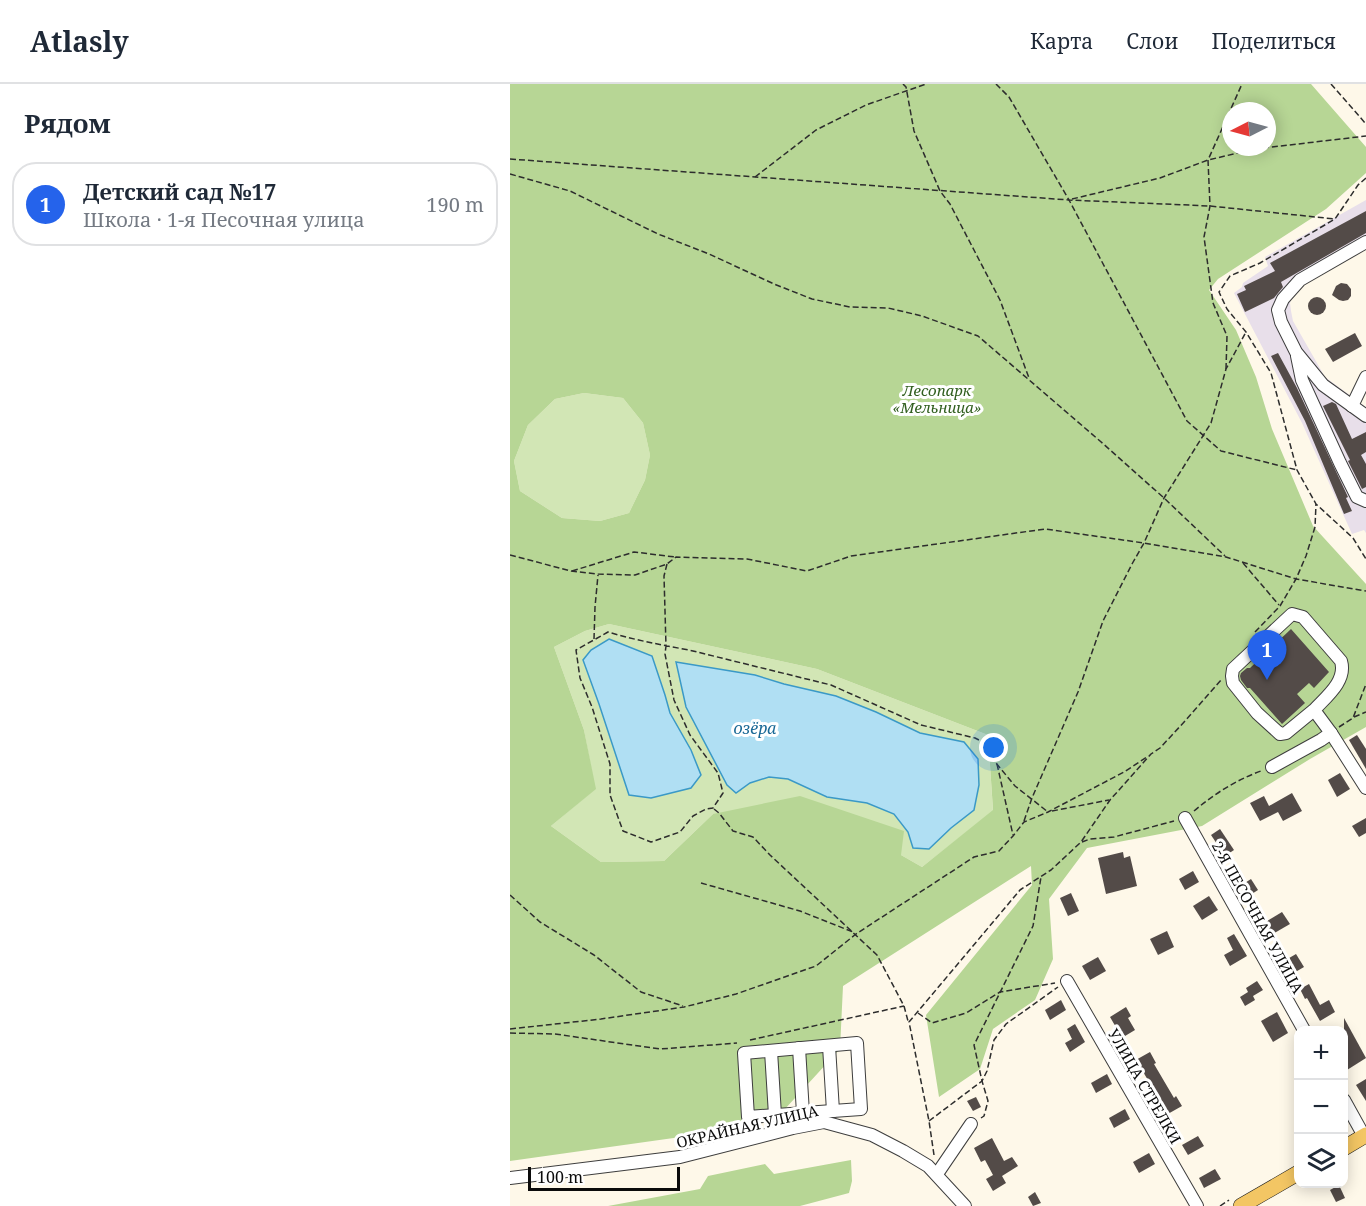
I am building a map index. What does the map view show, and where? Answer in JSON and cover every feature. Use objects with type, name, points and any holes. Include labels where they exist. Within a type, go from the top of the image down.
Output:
[{"type":"main road","points":[[1348,1146],[1365,1135]]},
{"type":"main road","points":[[1241,1206],[1294,1176]]},
{"type":"street","points":[[1366,242],[1300,280],[1283,299],[1278,310],[1281,322],[1296,352],[1323,385],[1366,416]]},
{"type":"street","points":[[1296,352],[1302,380],[1340,463],[1357,497],[1366,501]]},
{"type":"street","points":[[1352,406],[1366,377]]},
{"type":"street","points":[[1292,614],[1303,617],[1342,665],[1341,679],[1314,710],[1286,733],[1280,734],[1257,713],[1233,683],[1233,669],[1292,614]]},
{"type":"street","points":[[1314,710],[1366,788]]},
{"type":"street","points":[[1272,767],[1331,733]]},
{"type":"street","name":"2-Я ПЕСОЧНАЯ УЛИЦА","points":[[1185,818],[1302,1026]]},
{"type":"street","name":"УЛИЦА СТРЕЛКИ","points":[[1067,981],[1197,1206]]},
{"type":"street","points":[[857,1043],[861,1109],[748,1117],[744,1053],[799,1048],[857,1043]]},
{"type":"street","points":[[829,1046],[837,1125]]},
{"type":"street","points":[[799,1048],[803,1113]]},
{"type":"street","points":[[771,1051],[775,1115]]},
{"type":"street","points":[[1348,1107],[1365,1135]]},
{"type":"street","name":"ОКРАЙНАЯ УЛИЦА","points":[[510,1178],[680,1157],[824,1122],[872,1135],[920,1161],[937,1174],[965,1206]]},
{"type":"street","points":[[937,1174],[971,1124]]},
{"type":"path","points":[[903,84],[906,87],[914,131],[940,191],[950,204],[1000,300],[1029,379]]},
{"type":"path","points":[[754,178],[816,130],[866,105],[926,84]]},
{"type":"path","points":[[996,84],[1009,97],[1069,200],[1187,421],[1221,451],[1297,470]]},
{"type":"path","points":[[1226,369],[1227,336],[1213,303],[1204,237],[1210,206],[1208,160],[1242,84]]},
{"type":"path","points":[[1331,84],[1366,124]]},
{"type":"path","points":[[1069,200],[1160,178],[1208,160],[1255,148],[1366,136]]},
{"type":"path","points":[[510,159],[1069,200],[1210,206],[1335,219]]},
{"type":"path","points":[[510,174],[570,191],[658,234],[812,299],[850,307],[888,308],[922,316],[978,336],[1164,498],[1226,557]]},
{"type":"path","points":[[510,1031],[684,1007],[736,994],[816,966],[856,934],[974,857],[999,851],[1024,822],[1032,798],[1078,692],[1103,621],[1144,543],[1164,498],[1211,423],[1226,369],[1246,332]]},
{"type":"path","points":[[1254,633],[1280,606],[1296,579],[1315,527],[1316,504]]},
{"type":"path","points":[[571,571],[634,552],[676,557],[747,559],[807,571],[850,556],[1045,529],[1226,557],[1296,579],[1366,591]]},
{"type":"path","points":[[510,555],[571,571],[634,575],[667,564],[676,557]]},
{"type":"path","points":[[1243,563],[1280,606]]},
{"type":"path","points":[[667,564],[664,576],[665,654],[674,700],[690,735],[718,773],[723,793],[713,808]]},
{"type":"path","points":[[594,640],[594,607],[598,574]]},
{"type":"path","points":[[937,1174],[909,1022],[904,1006],[878,955],[753,837],[733,831],[713,808],[693,816],[680,832],[651,842],[623,831],[610,795],[610,764],[580,678],[576,650],[608,632],[642,642],[689,650],[831,685],[921,725],[975,738],[984,743],[996,763],[1015,786],[1048,812]]},
{"type":"path","points":[[1024,822],[1124,772],[1160,748],[1221,681]]},
{"type":"path","points":[[1353,718],[1366,684]]},
{"type":"path","points":[[1331,733],[1366,712]]},
{"type":"path","points":[[909,1022],[1020,890],[1051,870],[1081,842],[1110,800],[1151,754]]},
{"type":"path","points":[[996,763],[1013,836]]},
{"type":"path","points":[[1081,842],[1114,837],[1185,818],[1214,794],[1244,777],[1272,767]]},
{"type":"path","points":[[1048,812],[1110,800]]},
{"type":"path","points":[[971,1124],[984,1116],[988,1101],[974,1045],[1033,926],[1041,876]]},
{"type":"path","points":[[701,883],[800,911],[856,934]]},
{"type":"path","points":[[510,895],[540,922],[594,954],[641,992],[684,1007]]},
{"type":"path","points":[[917,1012],[932,1023],[966,1013],[1000,992],[1067,981]]},
{"type":"path","points":[[929,1121],[982,1081],[987,1071],[994,1040],[1006,1024],[1067,981]]},
{"type":"path","points":[[747,1041],[904,1006]]},
{"type":"path","points":[[510,1031],[555,1034],[660,1050],[736,1044]]},
{"type":"shaded area","points":[[1366,200],[1366,249],[1303,285],[1293,295],[1290,303],[1293,321],[1325,377],[1366,407],[1366,533],[1364,530],[1352,534],[1302,423],[1234,293],[1242,287],[1243,283],[1268,266],[1265,257]]},
{"type":"green space","name":"Лесопарк «Мельница»","points":[[510,84],[1311,84],[1366,147],[1366,173],[1326,209],[1218,279],[1209,290],[1236,330],[1256,377],[1272,429],[1313,526],[1366,584],[1366,727],[1202,826],[1087,848],[1049,899],[1053,959],[1035,1000],[993,1029],[980,1069],[939,1097],[926,1015],[1032,885],[1031,866],[843,986],[840,1049],[784,1110],[702,1134],[510,1161]],"holes":[[[584,393],[623,398],[643,423],[650,455],[645,480],[629,513],[600,521],[562,518],[520,491],[514,461],[528,425],[555,399]],[[609,624],[817,669],[988,735],[993,810],[922,867],[901,855],[904,831],[800,796],[713,814],[664,861],[601,862],[551,826],[596,789],[584,730],[554,647],[585,631]]]},
{"type":"green space","points":[[584,393],[623,398],[643,423],[650,455],[645,480],[629,513],[600,521],[562,518],[520,491],[514,461],[528,425],[555,399]]},
{"type":"green space","points":[[609,624],[817,669],[988,735],[993,811],[922,867],[901,855],[713,814],[664,861],[601,862],[551,826],[595,789],[584,730],[554,647],[585,631]]},
{"type":"green space","points":[[851,1160],[852,1181],[849,1193],[800,1206],[608,1206],[700,1189],[708,1176],[765,1164],[774,1174]]},
{"type":"water","points":[[609,639],[652,656],[670,713],[691,750],[701,775],[691,788],[651,798],[629,795],[583,660],[591,650]]},
{"type":"water","name":"озёра","points":[[676,662],[755,675],[836,696],[920,733],[964,742],[978,759],[979,785],[974,810],[929,849],[913,848],[908,832],[894,814],[867,803],[827,797],[788,779],[769,777],[750,783],[736,793],[727,785],[686,707]]},
{"type":"building","points":[[1366,211],[1366,233],[1281,282],[1283,287],[1274,298],[1245,312],[1237,294],[1246,290],[1244,286],[1275,271],[1270,263]]},
{"type":"building","points":[[1341,283],[1347,284],[1351,289],[1351,296],[1348,300],[1339,300],[1332,295],[1336,286]]},
{"type":"building","points":[[1317,297],[1323,300],[1326,306],[1323,312],[1317,315],[1311,312],[1308,306],[1311,300]]},
{"type":"building","points":[[1355,333],[1362,346],[1333,362],[1325,349]]},
{"type":"building","points":[[1278,353],[1297,388],[1348,497],[1346,498],[1352,511],[1344,514],[1305,421],[1271,356]]},
{"type":"building","points":[[1332,402],[1336,404],[1352,439],[1366,432],[1366,452],[1361,455],[1366,464],[1366,487],[1362,489],[1323,406]]},
{"type":"building","points":[[1291,629],[1329,672],[1314,688],[1309,683],[1297,694],[1305,703],[1282,724],[1250,688],[1247,688],[1240,676]]},
{"type":"building","points":[[1357,735],[1366,749],[1366,769],[1349,740]]},
{"type":"building","points":[[1340,773],[1350,789],[1337,797],[1328,780]]},
{"type":"building","points":[[1292,793],[1302,811],[1283,821],[1278,812],[1260,821],[1250,803],[1264,796],[1269,806]]},
{"type":"building","points":[[1366,818],[1366,833],[1359,837],[1352,826]]},
{"type":"building","points":[[1220,829],[1234,850],[1225,856],[1211,835]]},
{"type":"building","points":[[1123,852],[1124,858],[1130,856],[1137,886],[1106,894],[1098,858]]},
{"type":"building","points":[[1193,871],[1199,882],[1185,890],[1179,879]]},
{"type":"building","points":[[1251,879],[1258,890],[1247,897],[1240,886]]},
{"type":"building","points":[[1071,893],[1079,911],[1068,916],[1060,898]]},
{"type":"building","points":[[1209,896],[1218,910],[1202,920],[1193,906]]},
{"type":"building","points":[[1282,912],[1290,924],[1271,935],[1264,923]]},
{"type":"building","points":[[1167,931],[1174,947],[1158,955],[1150,939]]},
{"type":"building","points":[[1234,934],[1247,956],[1230,966],[1224,955],[1233,950],[1227,938]]},
{"type":"building","points":[[1296,954],[1304,967],[1292,974],[1284,961]]},
{"type":"building","points":[[1098,957],[1106,971],[1090,980],[1082,966]]},
{"type":"building","points":[[1257,981],[1263,990],[1253,996],[1255,1000],[1245,1006],[1240,997],[1248,992],[1246,988]]},
{"type":"building","points":[[1309,984],[1320,1005],[1329,1000],[1335,1012],[1320,1021],[1300,989]]},
{"type":"building","points":[[1061,1000],[1066,1010],[1050,1020],[1045,1010]]},
{"type":"building","points":[[1126,1007],[1131,1016],[1128,1018],[1135,1030],[1120,1039],[1110,1017]]},
{"type":"building","points":[[1277,1012],[1288,1033],[1273,1042],[1261,1021]]},
{"type":"building","points":[[1344,1018],[1366,1058],[1348,1069],[1348,1026],[1344,1026]]},
{"type":"building","points":[[1075,1024],[1085,1042],[1070,1052],[1065,1043],[1072,1039],[1067,1029]]},
{"type":"building","points":[[1150,1052],[1156,1063],[1154,1064],[1174,1098],[1176,1096],[1182,1106],[1166,1115],[1142,1070],[1140,1072],[1134,1061]]},
{"type":"building","points":[[1107,1074],[1112,1084],[1096,1093],[1091,1083]]},
{"type":"building","points":[[1366,1079],[1366,1101],[1356,1085]]},
{"type":"building","points":[[976,1097],[981,1107],[973,1111],[967,1101]]},
{"type":"building","points":[[1125,1109],[1130,1119],[1114,1128],[1109,1118]]},
{"type":"building","points":[[1198,1136],[1204,1146],[1188,1155],[1182,1145]]},
{"type":"building","points":[[992,1138],[1004,1161],[1012,1157],[1018,1166],[1002,1176],[1006,1183],[993,1191],[986,1179],[993,1175],[985,1160],[981,1162],[974,1148]]},
{"type":"building","points":[[1149,1153],[1155,1164],[1139,1173],[1133,1162]]},
{"type":"building","points":[[1215,1169],[1221,1179],[1204,1188],[1199,1178]]},
{"type":"building","points":[[1340,1188],[1345,1198],[1336,1202],[1330,1190]]},
{"type":"building","points":[[1035,1192],[1041,1203],[1033,1206],[1028,1197]]},
{"type":"place","name":"Детский сад №17","points":[[1267,680]]}]
